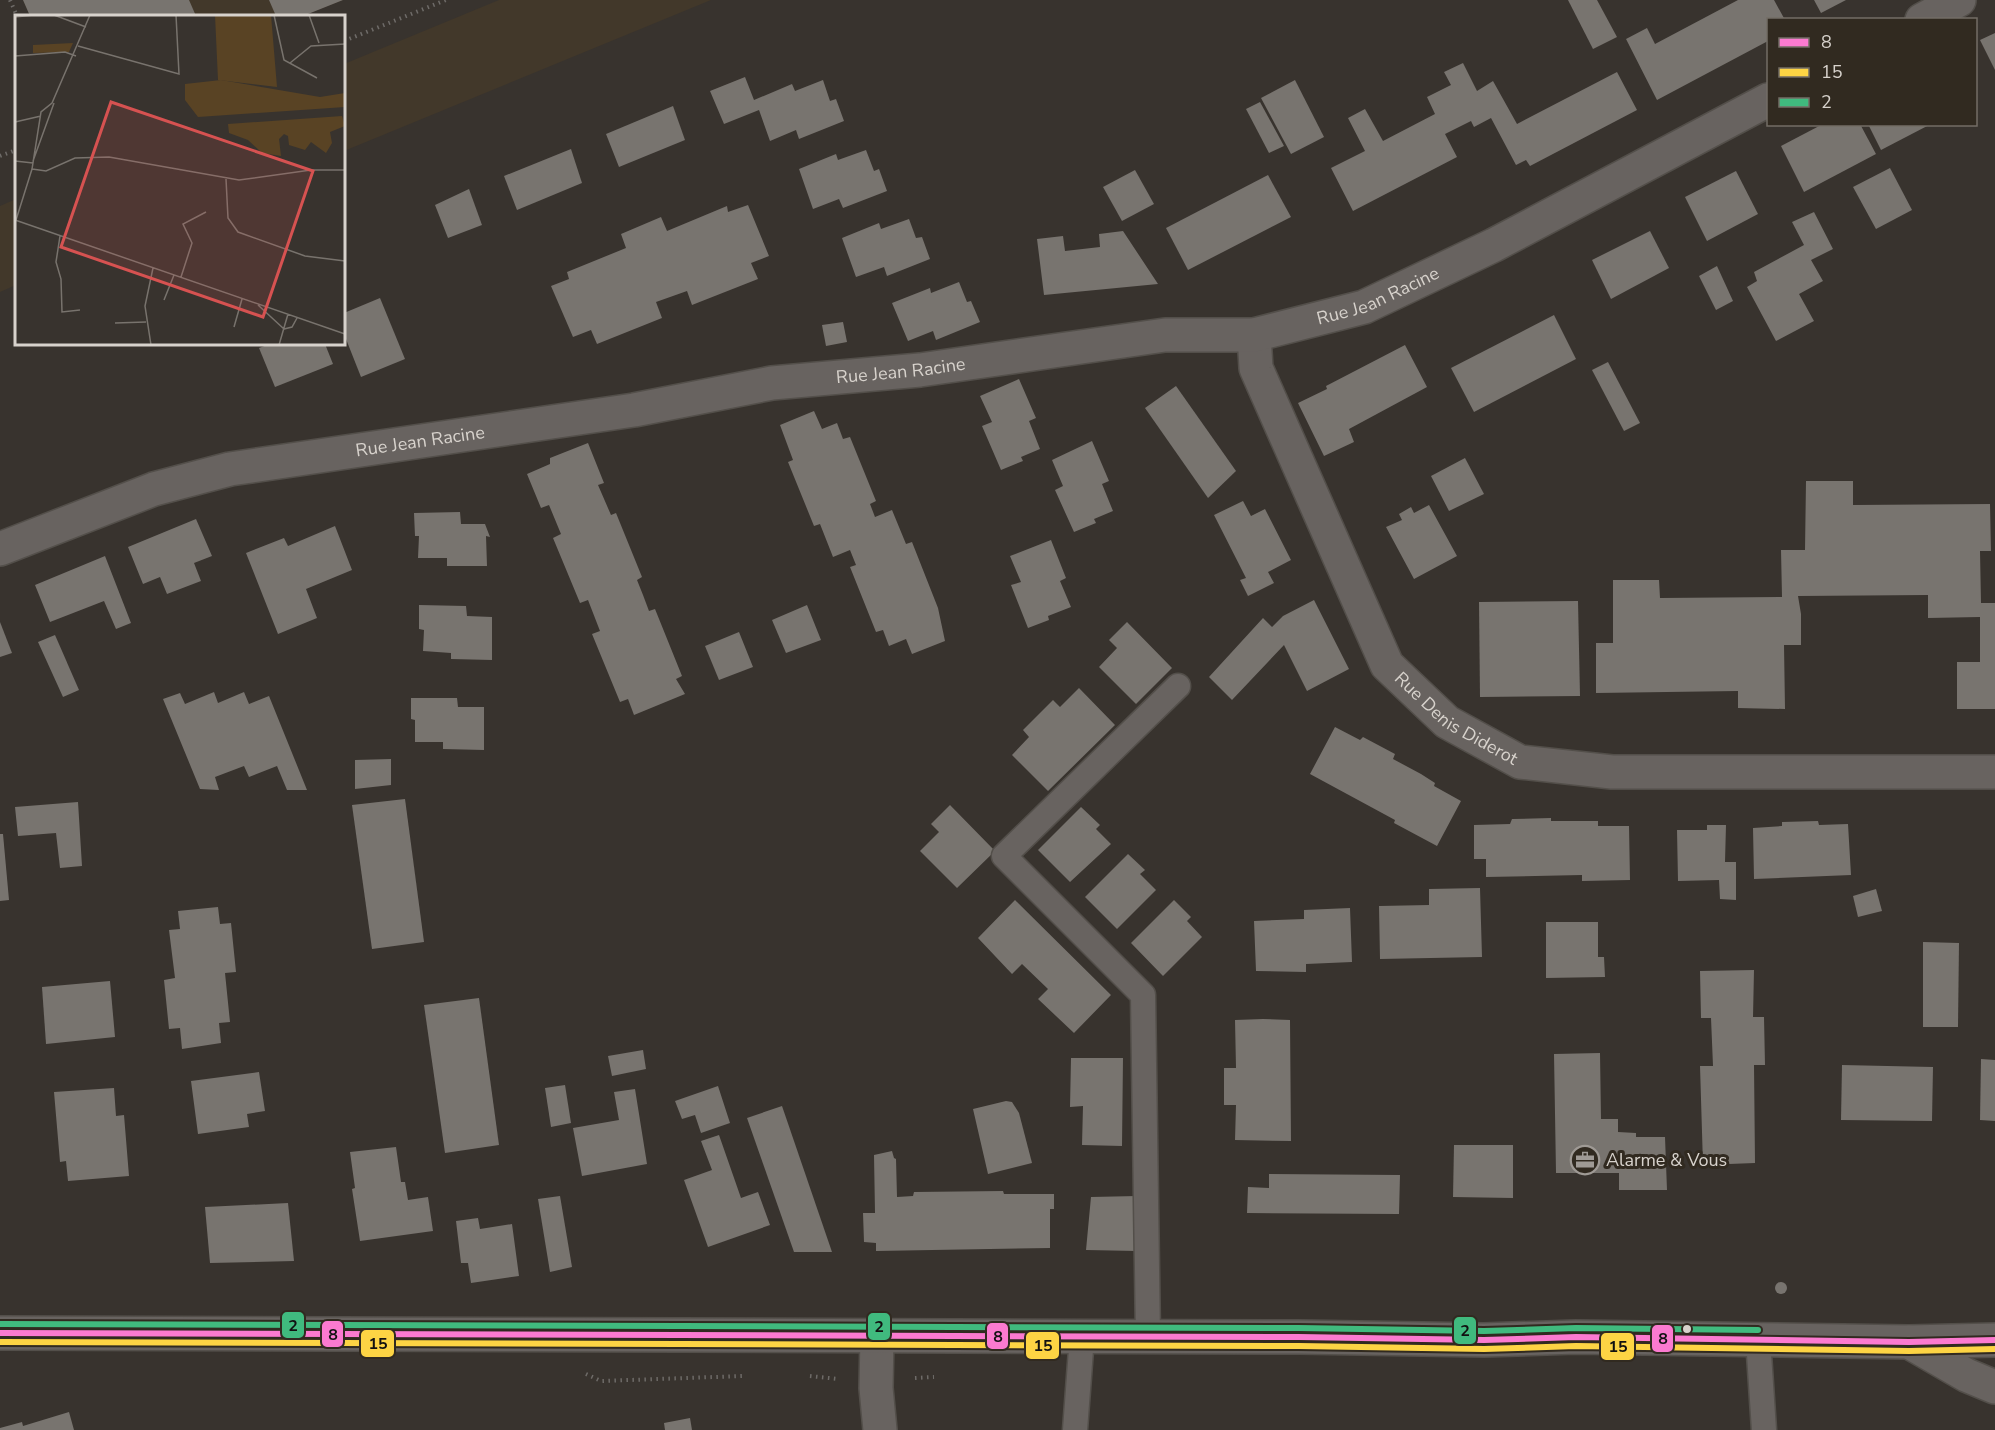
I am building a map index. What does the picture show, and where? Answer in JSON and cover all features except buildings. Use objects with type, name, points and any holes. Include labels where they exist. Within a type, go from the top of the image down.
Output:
[{"type":"street","points":[[1926,18],[1959,0]]},
{"type":"street","name":"Rue Jean Racine","points":[[0,549],[154,489],[230,469],[634,410],[772,382],[920,370],[1165,335],[1254,335],[1364,307],[1494,245],[1767,101]]},
{"type":"street","name":"Rue Denis Diderot","points":[[1254,335],[1256,368],[1387,665],[1447,722],[1520,762],[1612,772],[1995,772]]},
{"type":"street","points":[[0,1333],[1299,1337],[1484,1341],[1576,1337],[1909,1342],[1995,1340]]},
{"type":"street","points":[[877,1337],[876,1389],[880,1430]]},
{"type":"street","points":[[1909,1342],[1966,1375],[1995,1387]]},
{"type":"lane","points":[[1148,1337],[1143,995],[1004,856],[1178,687]]},
{"type":"lane","points":[[1075,1430],[1082,1336]]},
{"type":"lane","points":[[1758,1339],[1764,1430]]},
{"type":"path","points":[[10,0],[17,15]]},
{"type":"path","points":[[345,42],[446,0]]},
{"type":"path","points":[[0,156],[15,150]]},
{"type":"shaded area","points":[[23,0],[343,0],[305,15],[30,15]]},
{"type":"shaded area","points":[[499,0],[711,0],[345,151],[345,64]]},
{"type":"shaded area","points":[[15,199],[15,285],[0,292],[0,206]]},
{"type":"transit line","name":"2","points":[[0,1324],[1299,1328],[1484,1331],[1576,1328],[1758,1330]]},
{"type":"transit line","name":"8","points":[[0,1333],[1299,1337],[1484,1340],[1576,1337],[1909,1342],[1995,1340]]},
{"type":"transit line","name":"15","points":[[0,1342],[1299,1346],[1484,1349],[1576,1346],[1909,1351],[1995,1349]]},
{"type":"place","name":"Alarme & Vous","points":[[1585,1160]]}]
